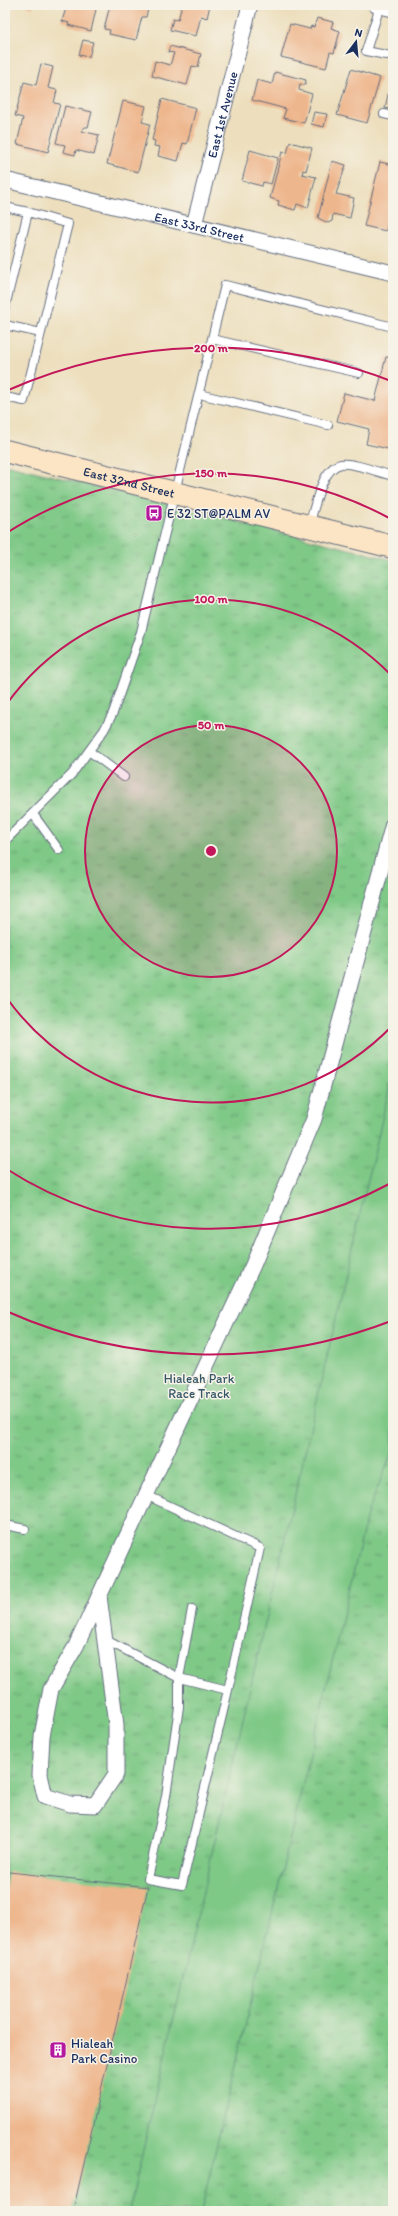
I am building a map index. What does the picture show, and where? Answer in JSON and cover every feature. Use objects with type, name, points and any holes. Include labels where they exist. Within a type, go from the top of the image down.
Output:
[{"type":"street","name":"East 1st Avenue","points":[[194,225],[250,5]]},
{"type":"street","name":"East 33rd Street","points":[[5,180],[393,273]]},
{"type":"street","name":"East 32nd Street","points":[[5,451],[393,546]]},
{"type":"street","points":[[99,1596],[106,1640],[116,1726],[116,1774],[95,1805],[70,1804],[44,1796],[40,1775],[42,1736],[51,1689],[76,1646],[99,1596],[253,1265],[314,1119],[393,824]]},
{"type":"lane","points":[[383,6],[366,51],[386,55]]},
{"type":"lane","points":[[384,114],[393,116]]},
{"type":"lane","points":[[5,207],[68,224],[24,402],[5,397]]},
{"type":"lane","points":[[5,307],[28,212]]},
{"type":"lane","points":[[5,840],[72,774],[104,730],[113,713],[141,632],[225,284],[393,327]]},
{"type":"lane","points":[[5,325],[41,333]]},
{"type":"lane","points":[[212,339],[359,373]]},
{"type":"lane","points":[[199,394],[328,424]]},
{"type":"lane","points":[[309,526],[325,476],[330,470],[342,464],[393,476]]},
{"type":"lane","points":[[89,751],[124,777]]},
{"type":"lane","points":[[33,814],[59,850]]},
{"type":"lane","points":[[146,1495],[260,1548],[182,1885],[148,1879],[166,1796],[179,1707],[179,1678],[192,1609]]},
{"type":"lane","points":[[5,1525],[25,1529]]},
{"type":"lane","points":[[106,1640],[179,1678],[228,1690]]},
{"type":"green space","name":"Hialeah Park Race Track","points":[[5,464],[393,560],[393,2211],[5,2211]]},
{"type":"green space","points":[[393,1072],[393,1450],[368,1511],[201,2211],[129,2211]]},
{"type":"building","points":[[24,5],[33,5],[33,8]]},
{"type":"building","points":[[67,5],[97,5],[91,31],[68,25],[69,23],[62,21]]},
{"type":"building","points":[[110,5],[149,5],[146,17],[142,17],[136,40],[109,34],[110,30],[104,29]]},
{"type":"building","points":[[182,5],[210,5],[207,18],[201,16],[196,36],[170,30],[173,19],[178,20]]},
{"type":"building","points":[[317,18],[333,22],[331,28],[340,31],[334,53],[330,52],[326,68],[281,57],[290,24],[310,29],[311,26],[314,27]]},
{"type":"building","points":[[83,40],[93,42],[89,57],[79,55]]},
{"type":"building","points":[[170,46],[201,54],[198,67],[192,66],[187,85],[152,76],[155,61],[170,65],[174,53],[168,52]]},
{"type":"building","points":[[41,64],[53,67],[48,88],[57,90],[54,103],[60,104],[48,152],[17,144],[23,118],[15,116],[24,82],[36,85]]},
{"type":"building","points":[[351,69],[380,78],[367,123],[337,115]]},
{"type":"building","points":[[275,72],[306,80],[305,85],[300,84],[299,90],[312,94],[304,123],[283,118],[286,109],[252,100],[257,80],[272,84]]},
{"type":"building","points":[[393,77],[393,110],[385,108]]},
{"type":"building","points":[[162,99],[196,108],[187,144],[183,143],[178,161],[158,156],[160,147],[154,146],[155,141],[152,140]]},
{"type":"building","points":[[123,101],[146,106],[142,122],[150,124],[138,172],[107,164]]},
{"type":"building","points":[[65,106],[92,112],[88,127],[85,127],[81,131],[99,135],[94,155],[76,150],[75,155],[63,152],[65,145],[56,143]]},
{"type":"building","points":[[314,112],[327,114],[324,127],[311,124]]},
{"type":"building","points":[[5,113],[9,114],[6,127],[5,127]]},
{"type":"building","points":[[290,142],[312,148],[306,171],[303,170],[302,174],[316,177],[308,208],[297,204],[295,210],[278,205],[279,201],[270,198],[282,152],[287,153]]},
{"type":"building","points":[[250,150],[278,158],[271,184],[263,182],[262,186],[242,181]]},
{"type":"building","points":[[332,161],[346,165],[336,194],[354,198],[350,218],[333,214],[332,221],[328,223],[318,218]]},
{"type":"building","points":[[380,162],[393,165],[393,200],[386,231],[364,226]]},
{"type":"building","points":[[386,357],[393,358],[393,450],[366,444],[369,429],[337,421],[344,393],[375,401]]},
{"type":"building","name":"Hialeah Park Casino","points":[[9,1872],[148,1887],[73,2211],[5,2211],[5,1889]]},
{"type":"place","name":"E 32 ST@PALM AV","points":[[154,513]]},
{"type":"place","name":"Hialeah Park Casino","points":[[58,2050]]}]
